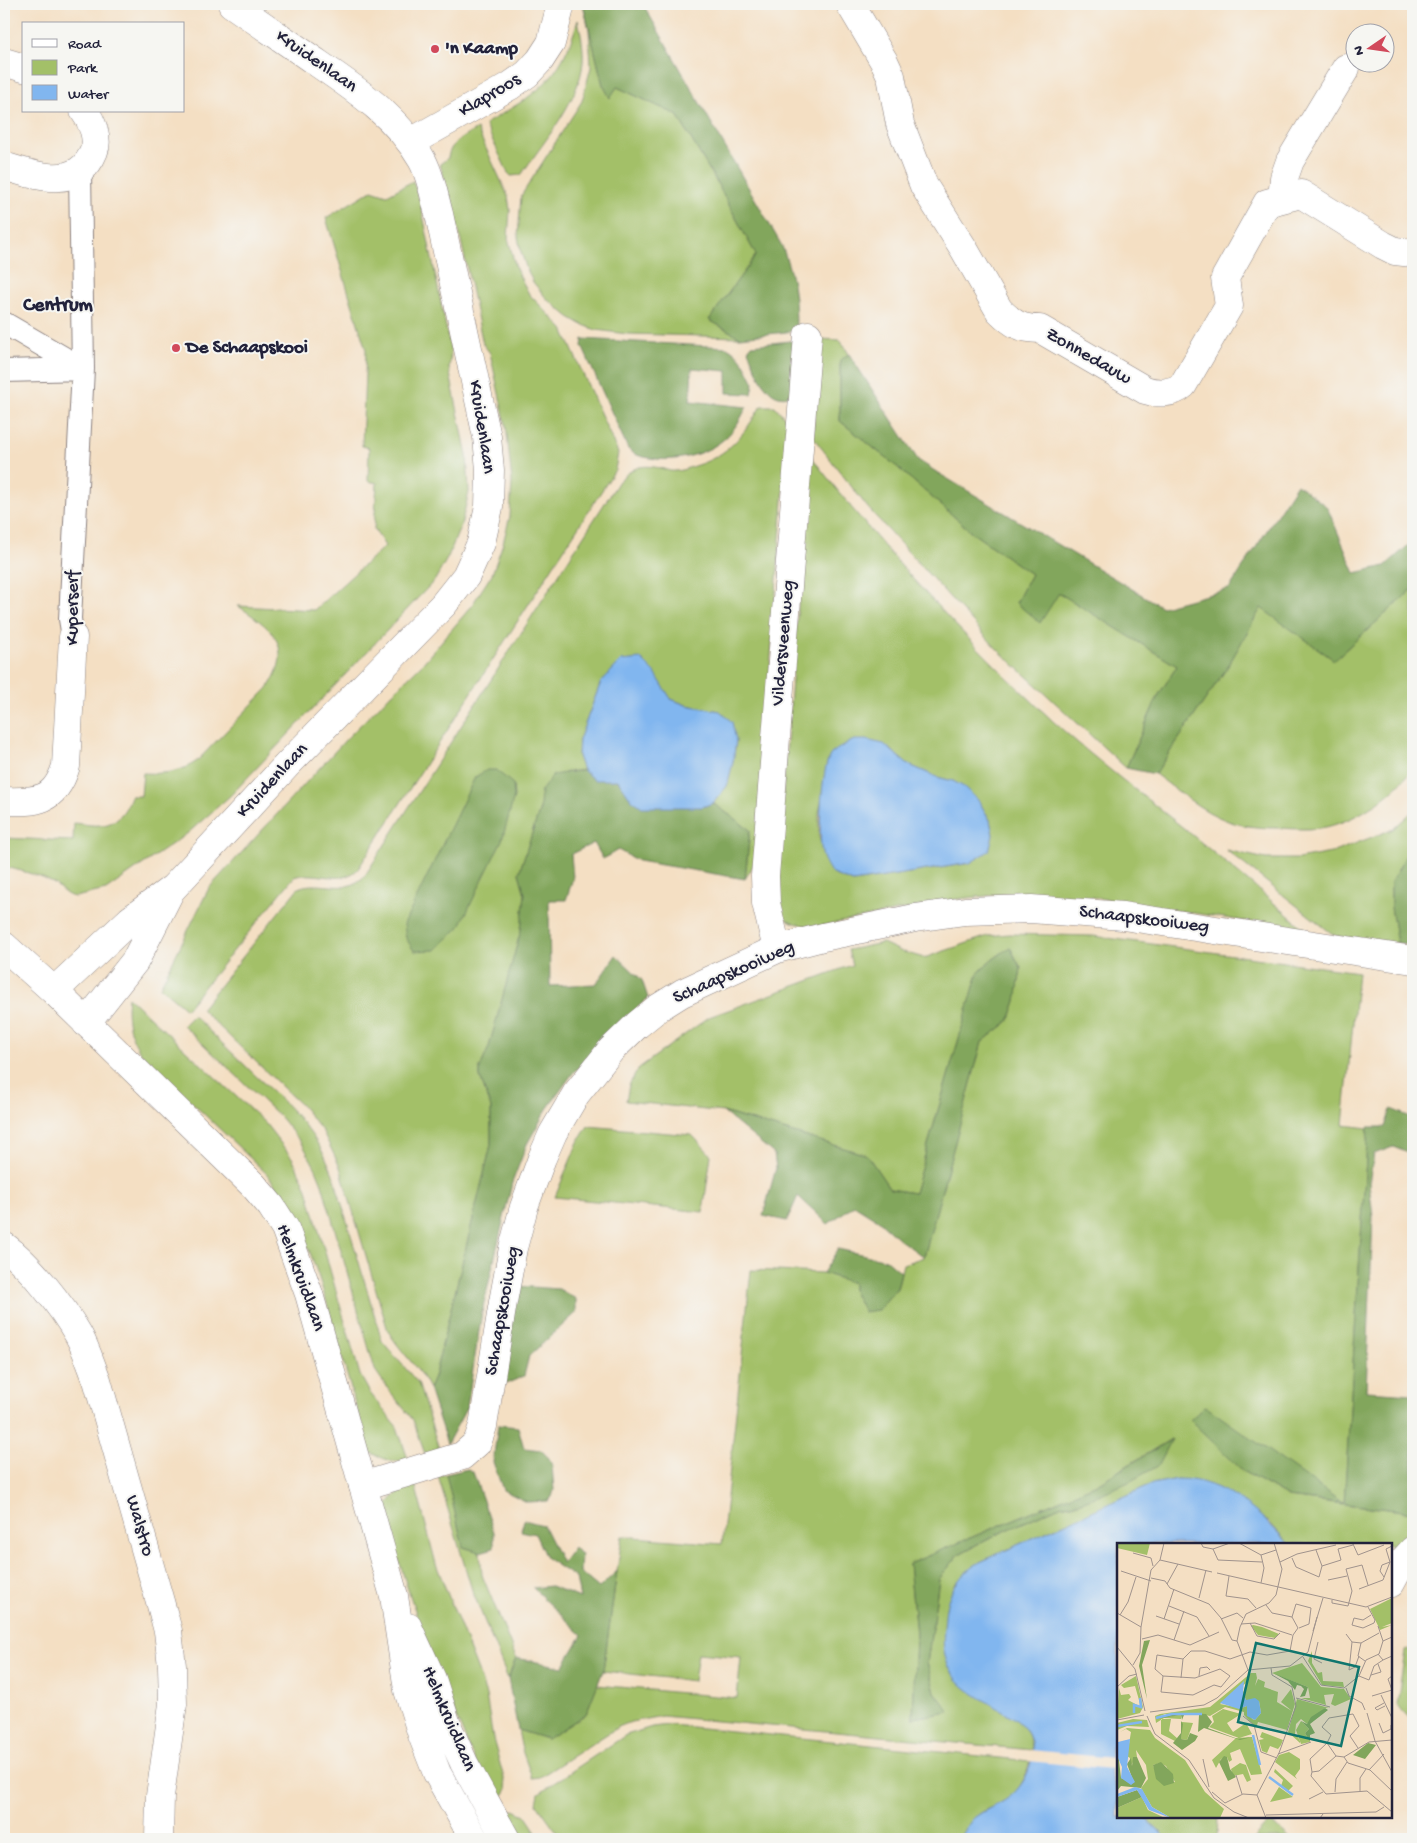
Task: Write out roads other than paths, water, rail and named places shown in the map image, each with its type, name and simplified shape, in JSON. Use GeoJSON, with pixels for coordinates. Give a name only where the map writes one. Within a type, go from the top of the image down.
{"type":"FeatureCollection","features":[{"type":"Feature","properties":{"kind":"street","name":"Kruidenlaan"},"geometry":{"type":"LineString","coordinates":[[54,991],[130,920],[173,888],[288,764],[443,605],[466,576],[480,543],[489,507],[490,470],[487,436],[431,185],[423,162],[410,142],[387,116],[359,92],[232,4]]}},
{"type":"Feature","properties":{"kind":"street","name":"Klaproos"},"geometry":{"type":"LineString","coordinates":[[410,142],[510,86],[527,74],[540,60],[551,43],[561,4]]}},
{"type":"Feature","properties":{"kind":"street","name":"Zonnedauw"},"geometry":{"type":"LineString","coordinates":[[850,4],[891,76],[900,124],[924,186],[964,249],[999,310],[1007,319],[1024,328],[1040,328],[1145,390],[1151,392],[1172,392],[1178,390],[1183,385],[1229,306],[1225,278],[1268,202],[1282,198]]}},
{"type":"Feature","properties":{"kind":"street"},"geometry":{"type":"LineString","coordinates":[[4,62],[22,67]]}},
{"type":"Feature","properties":{"kind":"street"},"geometry":{"type":"LineString","coordinates":[[1344,71],[1290,161],[1284,178],[1282,198],[1301,194],[1383,245],[1395,251],[1413,253]]}},
{"type":"Feature","properties":{"kind":"street"},"geometry":{"type":"LineString","coordinates":[[4,166],[39,176],[50,177],[72,175],[80,171],[86,166],[96,148],[92,124],[85,112]]}},
{"type":"Feature","properties":{"kind":"street","name":"Kuperserf"},"geometry":{"type":"LineString","coordinates":[[4,801],[29,802],[41,800],[58,786],[63,778],[66,766],[73,638],[70,619],[82,369],[80,171]]}},
{"type":"Feature","properties":{"kind":"street"},"geometry":{"type":"LineString","coordinates":[[4,323],[82,369]]}},
{"type":"Feature","properties":{"kind":"street","name":"Vildersveenweg"},"geometry":{"type":"LineString","coordinates":[[777,949],[766,903],[765,876],[808,334]]}},
{"type":"Feature","properties":{"kind":"street"},"geometry":{"type":"LineString","coordinates":[[4,371],[82,369]]}},
{"type":"Feature","properties":{"kind":"street","name":"Kruidenlaan"},"geometry":{"type":"LineString","coordinates":[[86,1023],[135,961],[173,888]]}},
{"type":"Feature","properties":{"kind":"street","name":"Schaapskooiweg"},"geometry":{"type":"LineString","coordinates":[[364,1486],[456,1459],[477,1443],[483,1426],[508,1274],[524,1207],[553,1133],[576,1094],[611,1050],[658,1008],[682,993],[777,949],[832,935],[938,914],[964,911],[1031,909],[1099,913],[1151,919],[1413,960]]}},
{"type":"Feature","properties":{"kind":"street","name":"Helmkruidlaan"},"geometry":{"type":"LineString","coordinates":[[4,946],[54,991],[254,1186],[271,1206],[285,1228],[309,1294],[394,1596],[408,1690],[422,1735],[437,1773],[474,1839]]}},
{"type":"Feature","properties":{"kind":"street","name":"Walstro"},"geometry":{"type":"LineString","coordinates":[[4,1246],[36,1277],[63,1311],[78,1334],[98,1380],[168,1631],[172,1666],[173,1704],[160,1796],[159,1839]]}},
{"type":"Feature","properties":{"kind":"street"},"geometry":{"type":"LineString","coordinates":[[1392,1581],[1403,1561],[1413,1550]]}},
{"type":"Feature","properties":{"kind":"street","name":"Helmkruidlaan"},"geometry":{"type":"LineString","coordinates":[[394,1596],[432,1679],[447,1725],[464,1763],[506,1839]]}},
{"type":"Feature","properties":{"kind":"water"},"geometry":{"type":"Polygon","coordinates":[[[641,659],[655,673],[671,699],[686,705],[720,711],[732,722],[736,740],[733,762],[727,786],[713,803],[702,807],[642,807],[631,799],[618,780],[594,780],[583,770],[578,756],[579,740],[601,682],[621,661],[641,659]]]}},
{"type":"Feature","properties":{"kind":"water"},"geometry":{"type":"Polygon","coordinates":[[[854,740],[866,740],[884,744],[907,764],[964,787],[978,800],[990,820],[993,835],[989,851],[970,863],[853,882],[832,874],[823,858],[821,845],[820,818],[825,772],[831,754],[854,740]]]}},
{"type":"Feature","properties":{"kind":"water"},"geometry":{"type":"Polygon","coordinates":[[[1178,1479],[1210,1485],[1225,1491],[1253,1510],[1288,1543],[1117,1543],[1117,1740],[1111,1747],[1110,1772],[1117,1791],[1117,1818],[1145,1818],[1167,1839],[960,1839],[968,1824],[975,1817],[1008,1798],[1020,1786],[1028,1772],[1032,1749],[1028,1734],[1019,1723],[1007,1713],[963,1686],[952,1673],[945,1656],[944,1647],[946,1608],[951,1592],[960,1578],[980,1562],[1152,1484],[1178,1479]]]}},
{"type":"Feature","properties":{"kind":"place","name":"'n Kaamp"},"geometry":{"type":"Point","coordinates":[435,49]}},
{"type":"Feature","properties":{"kind":"place","name":"De Schaapskooi"},"geometry":{"type":"Point","coordinates":[176,348]}},
{"type":"Feature","properties":{"kind":"district","name":"Centrum"},"geometry":{"type":"Point","coordinates":[58,306]}}]}
